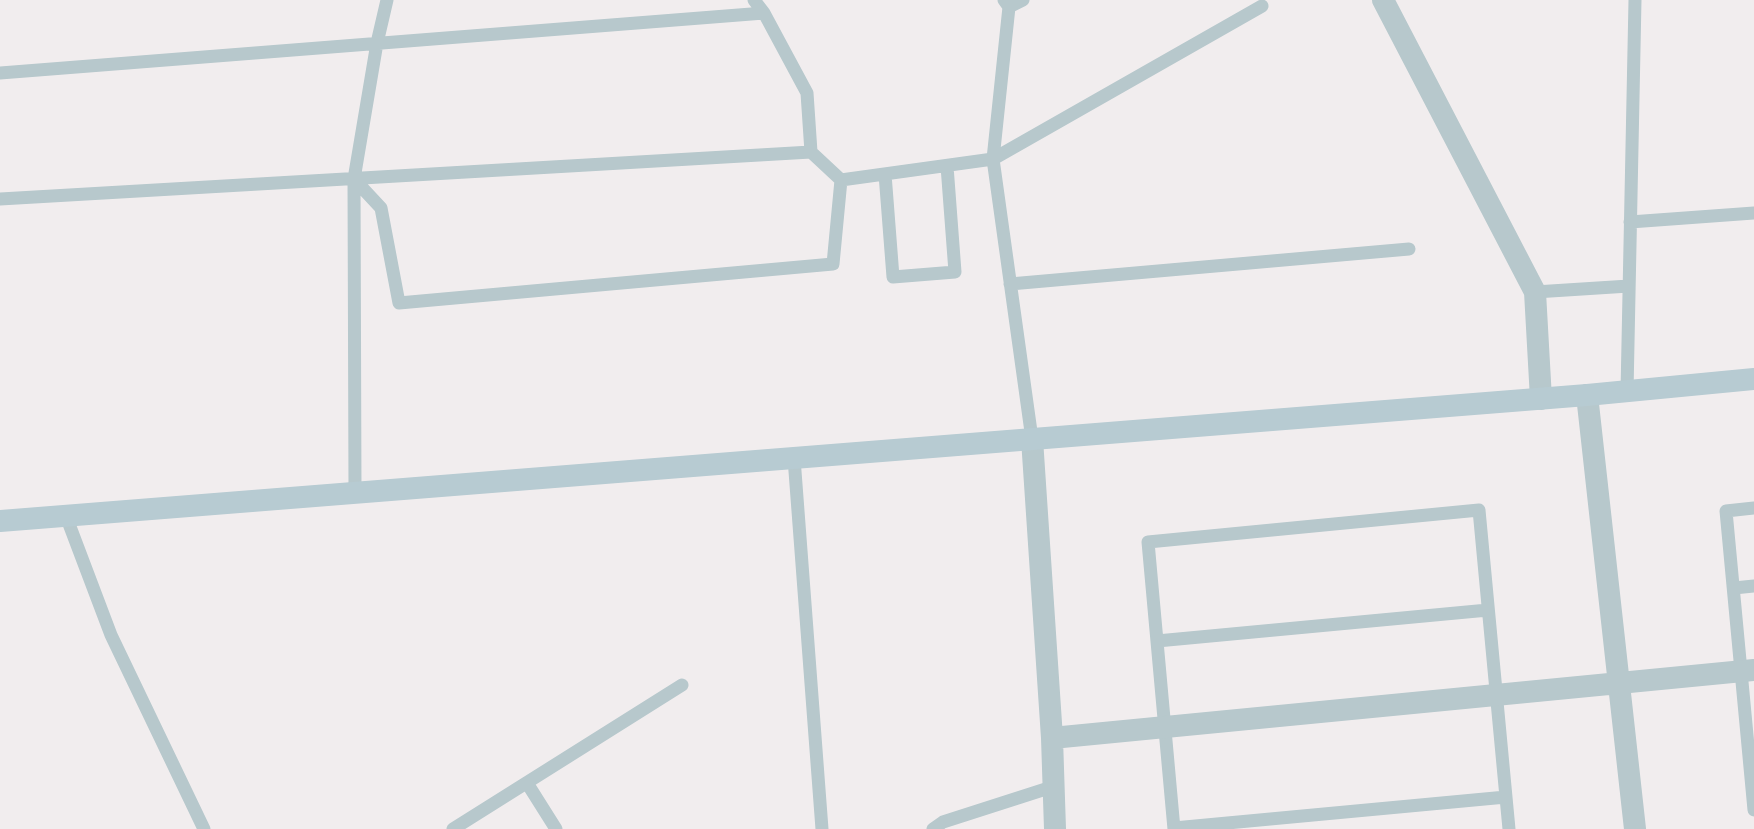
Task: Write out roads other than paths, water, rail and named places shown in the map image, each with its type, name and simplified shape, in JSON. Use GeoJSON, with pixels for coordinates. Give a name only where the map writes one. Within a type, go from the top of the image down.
{"type":"FeatureCollection","features":[{"type":"Feature","properties":{"kind":"main road"},"geometry":{"type":"LineString","coordinates":[[0,521],[1541,399],[1754,379]]}},
{"type":"Feature","properties":{"kind":"street"},"geometry":{"type":"LineString","coordinates":[[1383,0],[1535,292],[1541,399]]}},
{"type":"Feature","properties":{"kind":"street"},"geometry":{"type":"LineString","coordinates":[[1587,395],[1635,829]]}},
{"type":"Feature","properties":{"kind":"street"},"geometry":{"type":"LineString","coordinates":[[1032,439],[1052,738],[1052,787],[1055,829]]}},
{"type":"Feature","properties":{"kind":"street"},"geometry":{"type":"LineString","coordinates":[[1052,738],[1748,671]]}},
{"type":"Feature","properties":{"kind":"lane"},"geometry":{"type":"LineString","coordinates":[[355,492],[354,178],[377,43],[387,0]]}},
{"type":"Feature","properties":{"kind":"lane"},"geometry":{"type":"LineString","coordinates":[[754,0],[764,13],[807,93],[811,152],[841,180]]}},
{"type":"Feature","properties":{"kind":"lane"},"geometry":{"type":"LineString","coordinates":[[1023,0],[1006,4],[993,159],[1032,439]]}},
{"type":"Feature","properties":{"kind":"lane"},"geometry":{"type":"LineString","coordinates":[[1627,392],[1635,0]]}},
{"type":"Feature","properties":{"kind":"lane"},"geometry":{"type":"LineString","coordinates":[[841,180],[993,159],[1262,6]]}},
{"type":"Feature","properties":{"kind":"lane"},"geometry":{"type":"LineString","coordinates":[[0,73],[764,13]]}},
{"type":"Feature","properties":{"kind":"lane"},"geometry":{"type":"LineString","coordinates":[[0,199],[811,152]]}},
{"type":"Feature","properties":{"kind":"lane"},"geometry":{"type":"LineString","coordinates":[[885,174],[893,277],[955,272],[947,166]]}},
{"type":"Feature","properties":{"kind":"lane"},"geometry":{"type":"LineString","coordinates":[[354,178],[381,208],[399,303],[833,264],[841,180]]}},
{"type":"Feature","properties":{"kind":"lane"},"geometry":{"type":"LineString","coordinates":[[1630,222],[1754,214]]}},
{"type":"Feature","properties":{"kind":"lane"},"geometry":{"type":"LineString","coordinates":[[1010,284],[1409,249]]}},
{"type":"Feature","properties":{"kind":"lane"},"geometry":{"type":"LineString","coordinates":[[1535,292],[1629,286]]}},
{"type":"Feature","properties":{"kind":"lane"},"geometry":{"type":"LineString","coordinates":[[794,458],[822,829]]}},
{"type":"Feature","properties":{"kind":"lane"},"geometry":{"type":"LineString","coordinates":[[1754,508],[1726,511],[1734,588],[1748,671],[1754,810]]}},
{"type":"Feature","properties":{"kind":"lane"},"geometry":{"type":"LineString","coordinates":[[1506,796],[1174,829],[1148,542],[1480,510],[1488,610],[1506,796],[1509,829]]}},
{"type":"Feature","properties":{"kind":"lane"},"geometry":{"type":"LineString","coordinates":[[66,516],[111,635],[204,829]]}},
{"type":"Feature","properties":{"kind":"lane"},"geometry":{"type":"LineString","coordinates":[[1734,588],[1754,586]]}},
{"type":"Feature","properties":{"kind":"lane"},"geometry":{"type":"LineString","coordinates":[[1157,641],[1488,610]]}},
{"type":"Feature","properties":{"kind":"lane"},"geometry":{"type":"LineString","coordinates":[[453,829],[682,685]]}},
{"type":"Feature","properties":{"kind":"lane"},"geometry":{"type":"LineString","coordinates":[[527,783],[556,829]]}},
{"type":"Feature","properties":{"kind":"lane"},"geometry":{"type":"LineString","coordinates":[[940,827],[1052,787]]}}]}
